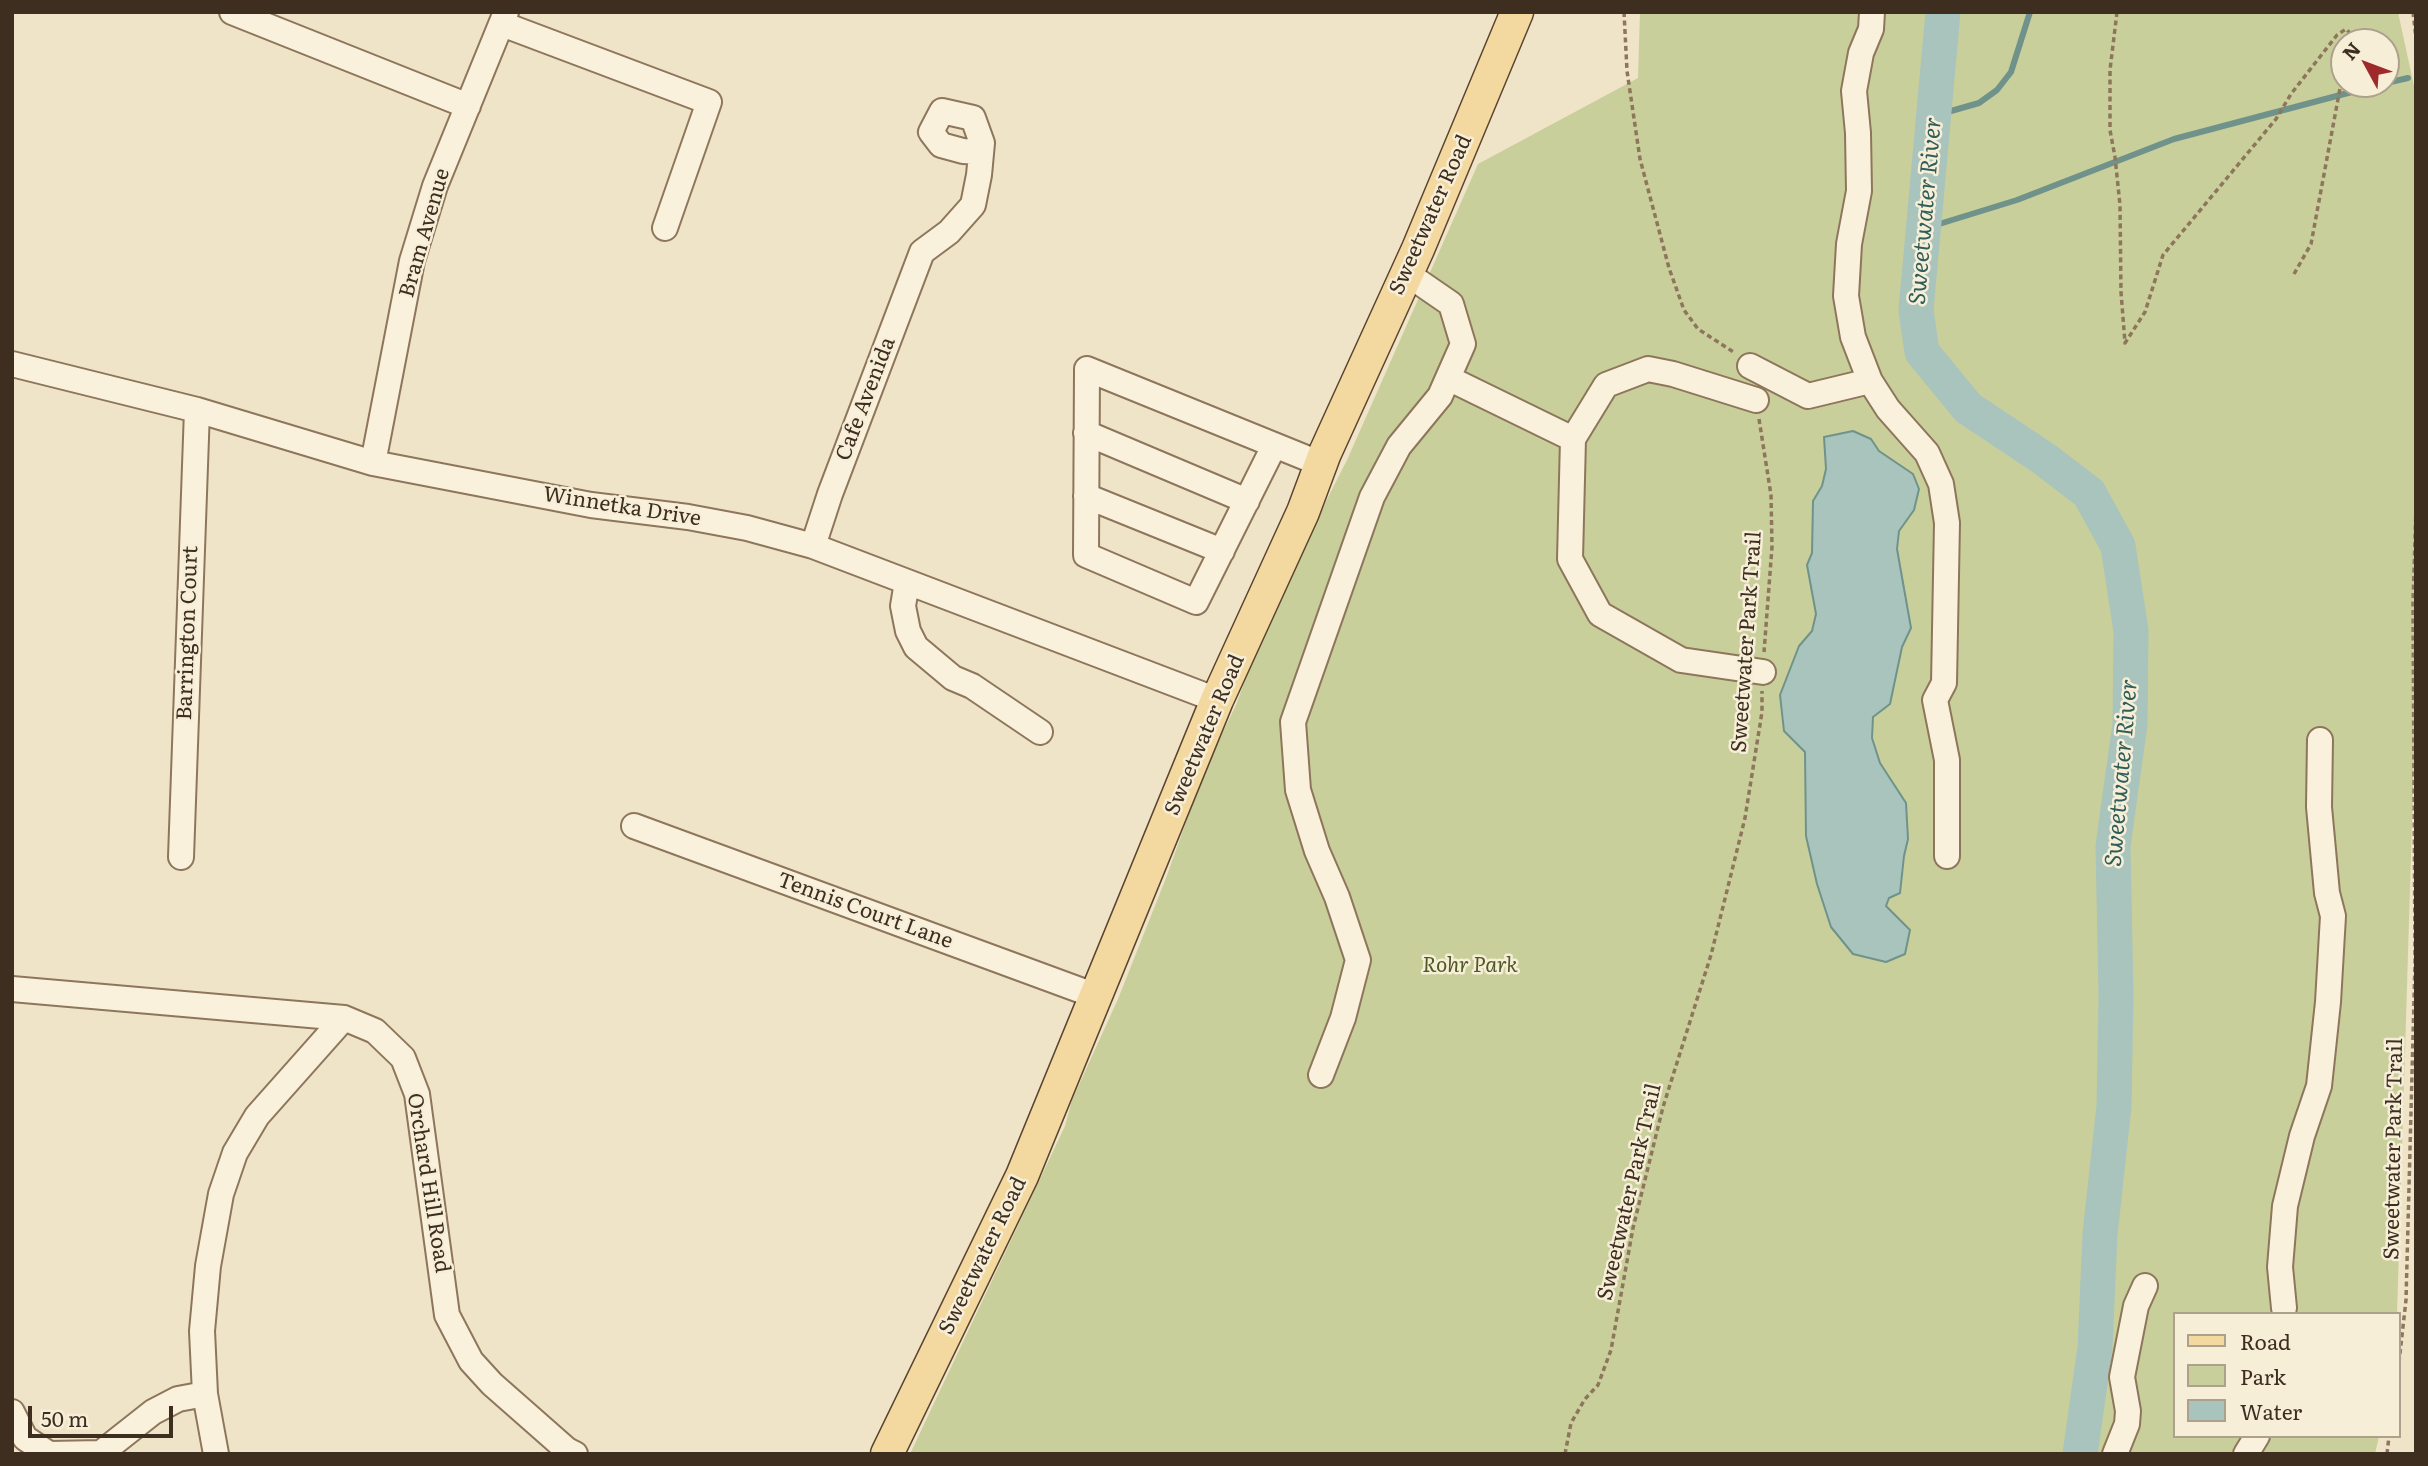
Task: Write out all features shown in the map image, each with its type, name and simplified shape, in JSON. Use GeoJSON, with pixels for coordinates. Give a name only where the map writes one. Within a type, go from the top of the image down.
{"type":"FeatureCollection","features":[{"type":"Feature","properties":{"kind":"main road","name":"Sweetwater Road"},"geometry":{"type":"LineString","coordinates":[[887,1454],[1022,1176],[1217,700],[1303,512],[1321,464],[1406,274],[1517,12]]}},
{"type":"Feature","properties":{"kind":"street"},"geometry":{"type":"LineString","coordinates":[[232,12],[468,106]]}},
{"type":"Feature","properties":{"kind":"street"},"geometry":{"type":"LineString","coordinates":[[1872,12],[1871,29],[1861,53],[1854,92],[1859,191],[1849,244],[1846,296],[1853,337],[1870,381],[1888,409],[1927,453],[1941,484],[1947,523],[1944,683],[1935,699],[1947,760],[1947,856]]}},
{"type":"Feature","properties":{"kind":"street"},"geometry":{"type":"LineString","coordinates":[[504,18],[709,102],[666,228]]}},
{"type":"Feature","properties":{"kind":"street","name":"Bram Avenue"},"geometry":{"type":"LineString","coordinates":[[373,463],[412,261],[435,186],[504,18]]}},
{"type":"Feature","properties":{"kind":"street","name":"Cafe Avenida"},"geometry":{"type":"LineString","coordinates":[[813,546],[830,494],[922,252],[949,232],[972,205],[981,152]]}},
{"type":"Feature","properties":{"kind":"street"},"geometry":{"type":"LineString","coordinates":[[1321,1074],[1343,1018],[1358,960],[1337,897],[1317,851],[1298,790],[1293,722],[1372,497],[1399,446],[1440,396],[1462,344],[1451,304],[1406,274]]}},
{"type":"Feature","properties":{"kind":"street","name":"Winnetka Drive"},"geometry":{"type":"LineString","coordinates":[[12,364],[197,410],[373,463],[591,505],[734,525],[813,546],[1217,700]]}},
{"type":"Feature","properties":{"kind":"street"},"geometry":{"type":"LineString","coordinates":[[1750,366],[1808,396],[1870,381]]}},
{"type":"Feature","properties":{"kind":"street"},"geometry":{"type":"LineString","coordinates":[[1274,446],[1196,603],[1086,555],[1087,369],[1321,464]]}},
{"type":"Feature","properties":{"kind":"street"},"geometry":{"type":"LineString","coordinates":[[1756,400],[1648,369],[1606,385],[1573,439],[1570,559],[1600,614],[1681,660],[1763,672]]}},
{"type":"Feature","properties":{"kind":"street"},"geometry":{"type":"LineString","coordinates":[[1448,378],[1573,439]]}},
{"type":"Feature","properties":{"kind":"street","name":"Barrington Court"},"geometry":{"type":"LineString","coordinates":[[181,857],[197,410]]}},
{"type":"Feature","properties":{"kind":"street"},"geometry":{"type":"LineString","coordinates":[[1086,433],[1247,500]]}},
{"type":"Feature","properties":{"kind":"street"},"geometry":{"type":"LineString","coordinates":[[1086,496],[1222,551]]}},
{"type":"Feature","properties":{"kind":"street"},"geometry":{"type":"LineString","coordinates":[[907,582],[903,606],[908,631],[916,647],[953,678],[972,686],[1040,732]]}},
{"type":"Feature","properties":{"kind":"street"},"geometry":{"type":"LineString","coordinates":[[2284,1308],[2280,1267],[2285,1206],[2302,1136],[2319,1086],[2329,1002],[2333,916],[2327,893],[2319,807],[2320,740]]}},
{"type":"Feature","properties":{"kind":"street","name":"Tennis Court Lane"},"geometry":{"type":"LineString","coordinates":[[634,826],[1096,996]]}},
{"type":"Feature","properties":{"kind":"street","name":"Orchard Hill Road"},"geometry":{"type":"LineString","coordinates":[[12,989],[344,1018],[375,1031],[403,1058],[417,1094],[447,1315],[467,1353],[492,1384],[575,1454]]}},
{"type":"Feature","properties":{"kind":"street"},"geometry":{"type":"LineString","coordinates":[[216,1454],[205,1394],[202,1331],[204,1296],[216,1215],[227,1173],[235,1153],[257,1116],[344,1018]]}},
{"type":"Feature","properties":{"kind":"street"},"geometry":{"type":"LineString","coordinates":[[2115,1454],[2127,1424],[2128,1411],[2122,1377],[2136,1306],[2145,1286]]}},
{"type":"Feature","properties":{"kind":"street"},"geometry":{"type":"LineString","coordinates":[[12,1412],[25,1438],[49,1454],[102,1453],[153,1412],[178,1399],[205,1394]]}},
{"type":"Feature","properties":{"kind":"street"},"geometry":{"type":"LineString","coordinates":[[2246,1454],[2256,1438]]}},
{"type":"Feature","properties":{"kind":"path"},"geometry":{"type":"LineString","coordinates":[[1624,12],[1627,71],[1640,159],[1669,268],[1684,310],[1698,329],[1750,366]]}},
{"type":"Feature","properties":{"kind":"path"},"geometry":{"type":"LineString","coordinates":[[2117,12],[2110,70],[2110,130],[2117,175],[2125,344],[2145,312],[2163,255],[2276,119],[2330,44]]}},
{"type":"Feature","properties":{"kind":"path"},"geometry":{"type":"LineString","coordinates":[[2413,12],[2416,38]]}},
{"type":"Feature","properties":{"kind":"path"},"geometry":{"type":"LineString","coordinates":[[2294,274],[2311,244],[2339,98]]}},
{"type":"Feature","properties":{"kind":"path","name":"Sweetwater Park Trail"},"geometry":{"type":"LineString","coordinates":[[1565,1454],[1571,1423],[1585,1399],[1598,1385],[1611,1350],[1633,1228],[1663,1107],[1711,955],[1745,818],[1762,712],[1772,547],[1772,495],[1756,400]]}},
{"type":"Feature","properties":{"kind":"path","name":"Sweetwater Park Trail"},"geometry":{"type":"LineString","coordinates":[[2400,1353],[2406,1300],[2414,962],[2413,603],[2416,507]]}},
{"type":"Feature","properties":{"kind":"green space","name":"Rohr Park"},"geometry":{"type":"Polygon","coordinates":[[[1640,12],[2398,12],[2416,95],[2416,692],[2397,1312],[2172,1312],[2172,1438],[2379,1438],[2375,1454],[910,1454],[1065,1126],[1072,1100],[1118,999],[1166,878],[1205,769],[1236,705],[1256,650],[1294,564],[1347,460],[1478,164],[1638,78],[1640,12]]]}},
{"type":"Feature","properties":{"kind":"water"},"geometry":{"type":"Polygon","coordinates":[[[1853,431],[1871,439],[1879,451],[1913,474],[1919,489],[1914,510],[1899,531],[1897,549],[1911,628],[1902,647],[1890,704],[1873,717],[1872,738],[1880,763],[1906,803],[1908,839],[1900,893],[1889,898],[1886,906],[1910,930],[1905,954],[1886,962],[1853,954],[1831,927],[1817,884],[1806,836],[1805,752],[1784,731],[1780,695],[1799,646],[1812,631],[1816,614],[1807,565],[1812,553],[1813,501],[1822,486],[1826,469],[1824,437],[1853,431]]]}},
{"type":"Feature","properties":{"kind":"waterway","name":"Sweetwater River"},"geometry":{"type":"LineString","coordinates":[[1943,12],[1916,310],[1922,352],[1968,408],[2043,458],[2089,493],[2118,546],[2131,631],[2130,724],[2113,846],[2116,995],[2114,1106],[2100,1234],[2095,1348],[2080,1454]]}},
{"type":"Feature","properties":{"kind":"waterway"},"geometry":{"type":"LineString","coordinates":[[1935,109],[1951,111],[1979,103],[1997,90],[2011,72],[2030,12]]}},
{"type":"Feature","properties":{"kind":"waterway"},"geometry":{"type":"LineString","coordinates":[[2400,80],[2408,78]]}},
{"type":"Feature","properties":{"kind":"waterway"},"geometry":{"type":"LineString","coordinates":[[1923,229],[2017,200],[2174,139],[2330,98]]}}]}
